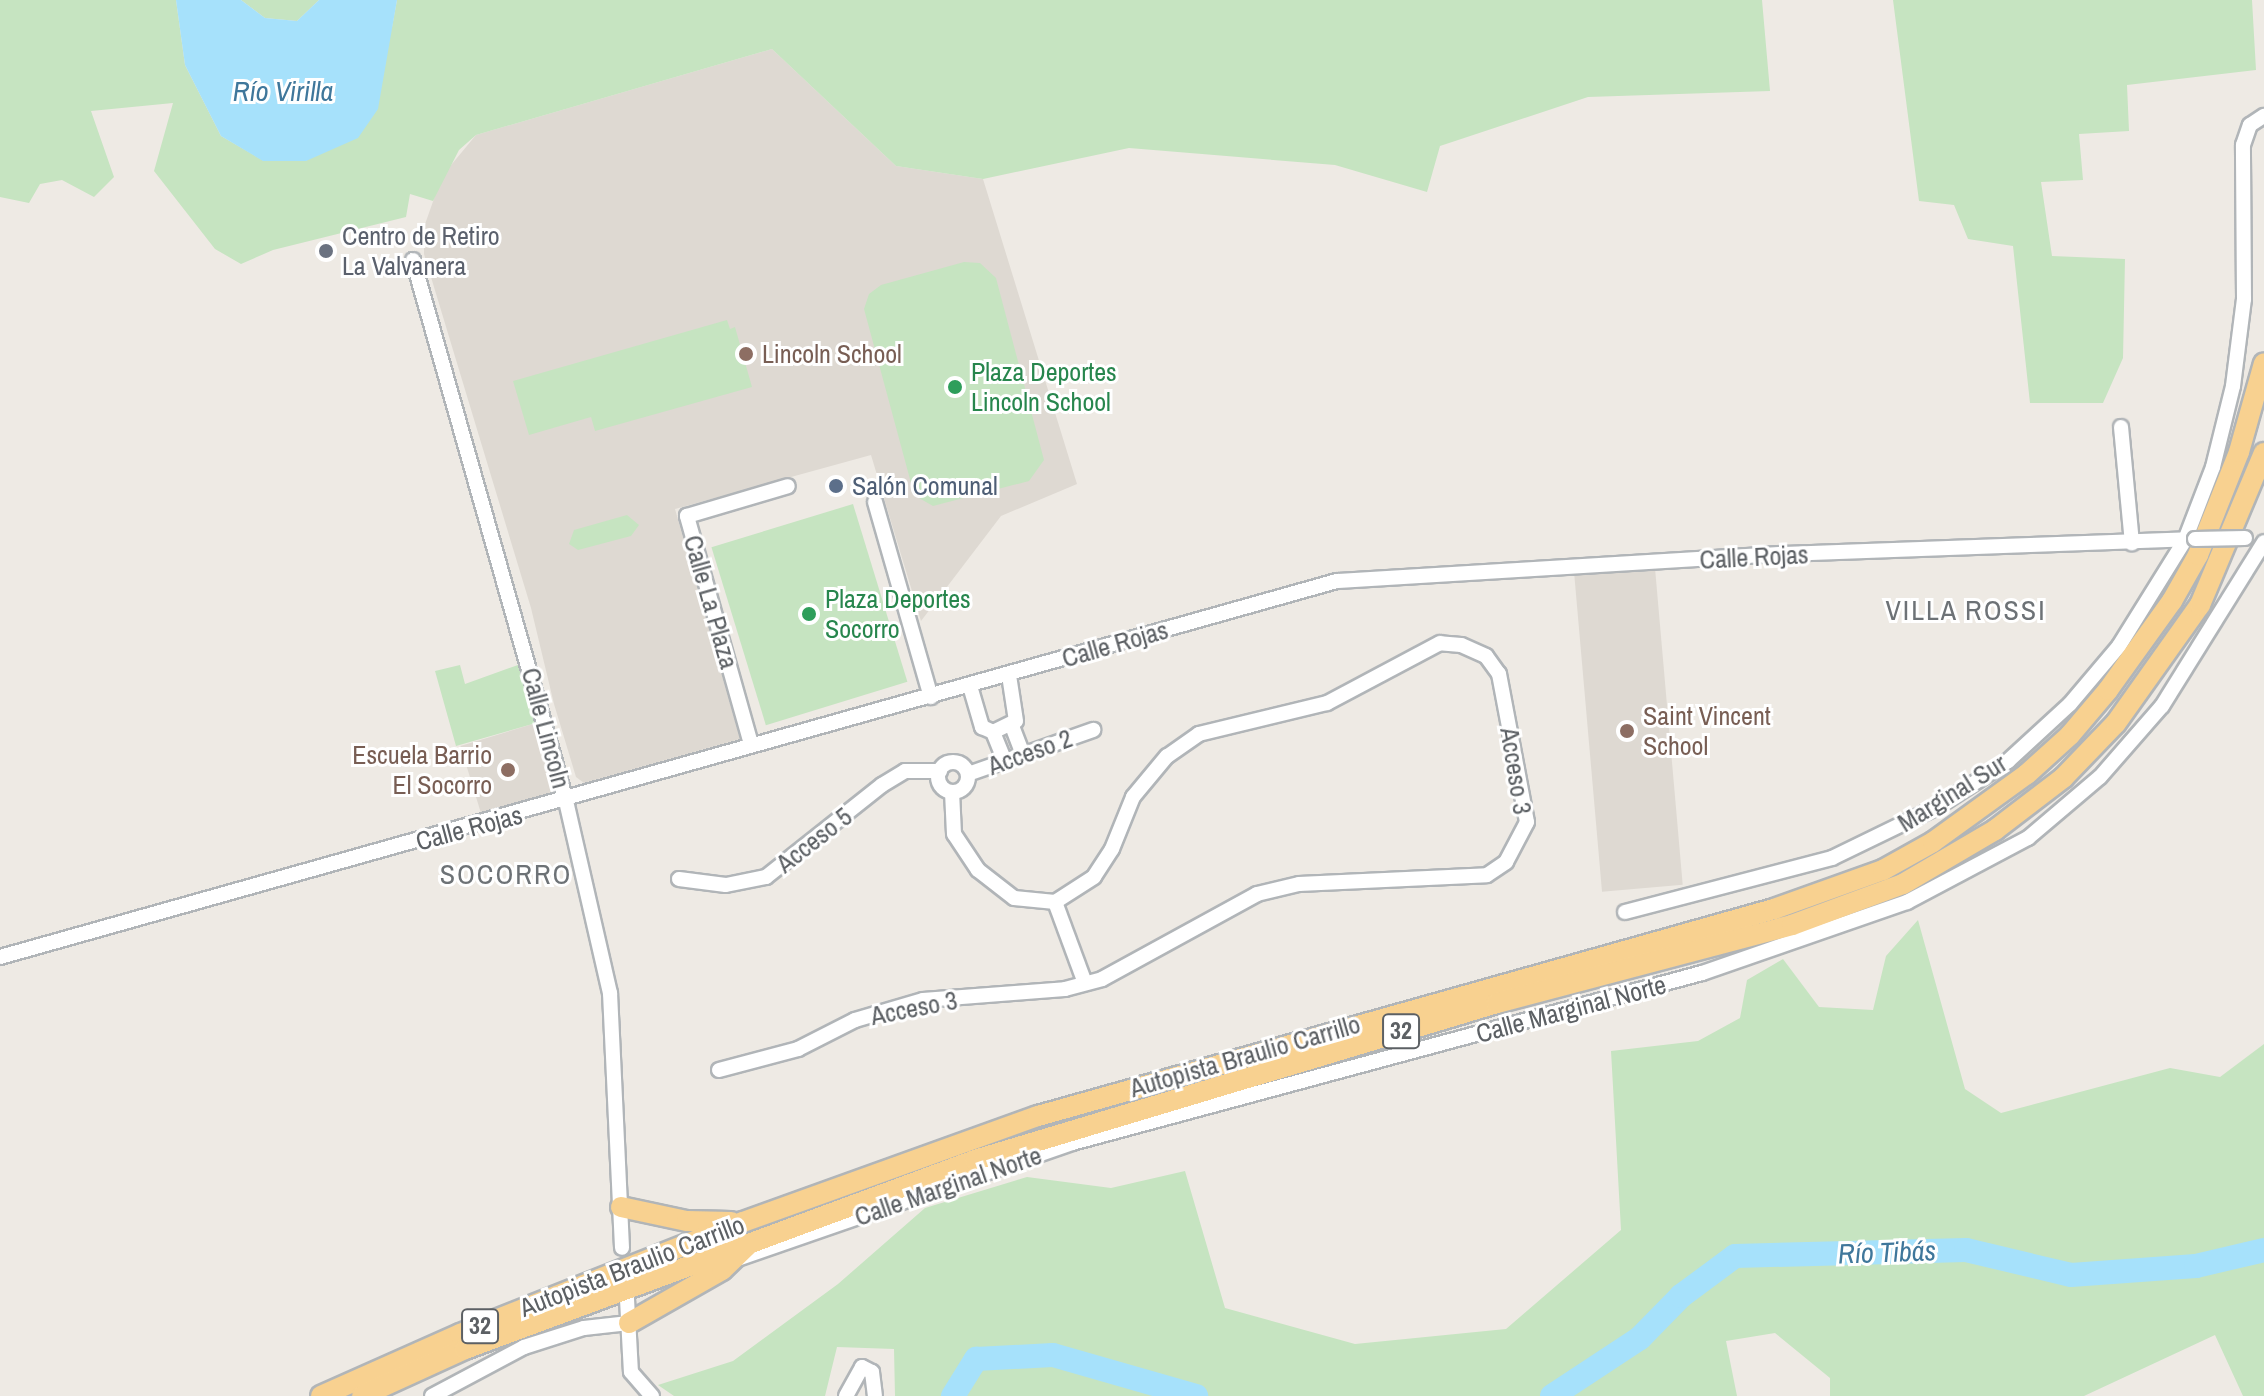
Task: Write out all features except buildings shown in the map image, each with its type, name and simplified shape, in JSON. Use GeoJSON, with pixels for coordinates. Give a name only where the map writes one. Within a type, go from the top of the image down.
{"type":"FeatureCollection","features":[{"type":"Feature","properties":{"kind":"highway","name":"Autopista Braulio Carrillo"},"geometry":{"type":"LineString","coordinates":[[362,1396],[465,1349],[747,1232],[1038,1116],[1774,909],[1883,870],[1933,842],[2070,735],[2148,636],[2198,555],[2221,501],[2264,363]]}},
{"type":"Feature","properties":{"kind":"highway","name":"Autopista Braulio Carrillo"},"geometry":{"type":"LineString","coordinates":[[321,1396],[460,1334],[747,1232],[1124,1113],[1497,1003],[1805,921],[1903,884],[1995,830],[2063,778],[2116,723],[2200,605],[2264,453]]}},
{"type":"Feature","properties":{"kind":"highway"},"geometry":{"type":"LineString","coordinates":[[621,1207],[747,1232],[736,1260],[629,1323]]}},
{"type":"Feature","properties":{"kind":"street","name":"Marginal Sur"},"geometry":{"type":"LineString","coordinates":[[1625,912],[1844,853],[1937,807],[2008,761],[2070,704],[2119,646],[2190,540],[2213,467],[2233,386],[2244,299],[2243,145],[2250,125],[2264,116]]}},
{"type":"Feature","properties":{"kind":"street","name":"Calle Lincoln"},"geometry":{"type":"LineString","coordinates":[[413,260],[566,801],[610,993],[622,1248]]}},
{"type":"Feature","properties":{"kind":"street"},"geometry":{"type":"LineString","coordinates":[[2121,427],[2132,543]]}},
{"type":"Feature","properties":{"kind":"street","name":"Calle La Plaza"},"geometry":{"type":"LineString","coordinates":[[751,744],[687,516],[788,486]]}},
{"type":"Feature","properties":{"kind":"street"},"geometry":{"type":"LineString","coordinates":[[875,502],[931,697]]}},
{"type":"Feature","properties":{"kind":"street","name":"Calle Rojas"},"geometry":{"type":"LineString","coordinates":[[0,957],[566,801],[751,744],[931,697],[1337,581],[1784,554],[2245,538],[2264,540]]}},
{"type":"Feature","properties":{"kind":"street","name":"Calle Marginal Norte"},"geometry":{"type":"LineString","coordinates":[[736,1260],[1072,1143],[1702,973],[1907,902],[2028,838],[2100,777],[2162,706],[2264,540]]}},
{"type":"Feature","properties":{"kind":"street","name":"Acceso 3"},"geometry":{"type":"LineString","coordinates":[[719,1070],[798,1049],[855,1020],[923,1000],[1065,989],[1102,979],[1257,894],[1299,884],[1487,875],[1506,862],[1527,822],[1499,674],[1486,656],[1461,645],[1440,643],[1327,703],[1199,734],[1148,776],[1094,877],[1055,902]]}},
{"type":"Feature","properties":{"kind":"street"},"geometry":{"type":"LineString","coordinates":[[1009,675],[1018,713],[1012,726],[1023,755]]}},
{"type":"Feature","properties":{"kind":"street"},"geometry":{"type":"LineString","coordinates":[[970,686],[982,727],[993,732],[1012,726]]}},
{"type":"Feature","properties":{"kind":"street","name":"Acceso 2"},"geometry":{"type":"LineString","coordinates":[[968,774],[1093,730]]}},
{"type":"Feature","properties":{"kind":"street"},"geometry":{"type":"LineString","coordinates":[[993,732],[1005,761]]}},
{"type":"Feature","properties":{"kind":"street"},"geometry":{"type":"LineString","coordinates":[[955,763],[968,774],[965,787],[952,792],[940,785],[940,771],[955,763]]}},
{"type":"Feature","properties":{"kind":"street","name":"Acceso 5"},"geometry":{"type":"LineString","coordinates":[[679,879],[726,885],[766,877],[882,785],[905,771],[940,771]]}},
{"type":"Feature","properties":{"kind":"street"},"geometry":{"type":"LineString","coordinates":[[952,792],[954,834],[978,870],[1014,898],[1055,902],[1085,983]]}},
{"type":"Feature","properties":{"kind":"street"},"geometry":{"type":"LineString","coordinates":[[627,1299],[631,1372],[652,1396]]}},
{"type":"Feature","properties":{"kind":"street"},"geometry":{"type":"LineString","coordinates":[[432,1396],[524,1347],[584,1328],[629,1323]]}},
{"type":"Feature","properties":{"kind":"street"},"geometry":{"type":"LineString","coordinates":[[846,1396],[856,1371],[866,1367],[875,1396]]}},
{"type":"Feature","properties":{"kind":"shaded area","name":"Lincoln School"},"geometry":{"type":"Polygon","coordinates":[[[772,49],[896,166],[983,179],[1077,484],[1001,516],[921,621],[871,455],[675,509],[740,739],[584,783],[576,777],[554,704],[531,608],[424,254],[424,227],[442,176],[476,135],[772,49]]]}},
{"type":"Feature","properties":{"kind":"shaded area","name":"Saint Vincent School"},"geometry":{"type":"Polygon","coordinates":[[[1655,568],[1683,885],[1602,892],[1574,575],[1655,568]]]}},
{"type":"Feature","properties":{"kind":"shaded area","name":"Escuela Barrio El Socorro"},"geometry":{"type":"Polygon","coordinates":[[[536,723],[558,795],[482,818],[460,746],[536,723]]]}},
{"type":"Feature","properties":{"kind":"green space"},"geometry":{"type":"Polygon","coordinates":[[[0,0],[176,0],[185,65],[221,136],[264,161],[306,161],[392,27],[397,0],[1762,0],[1770,91],[1588,97],[1440,146],[1427,192],[1335,165],[1129,148],[983,179],[896,166],[772,49],[476,135],[459,150],[433,201],[410,194],[406,217],[273,250],[241,264],[215,249],[154,171],[173,103],[91,111],[114,177],[94,197],[62,180],[40,184],[29,203],[0,197],[0,0]]]}},
{"type":"Feature","properties":{"kind":"green space"},"geometry":{"type":"Polygon","coordinates":[[[241,0],[319,0],[297,21],[265,18],[241,0]]]}},
{"type":"Feature","properties":{"kind":"green space"},"geometry":{"type":"Polygon","coordinates":[[[1893,0],[2252,0],[2256,70],[2127,85],[2129,131],[2079,134],[2083,180],[2041,182],[2052,256],[2125,259],[2123,358],[2103,403],[2030,403],[2013,246],[1968,239],[1954,205],[1919,201],[1893,0]]]}},
{"type":"Feature","properties":{"kind":"green space","name":"Plaza Deportes Lincoln School"},"geometry":{"type":"Polygon","coordinates":[[[964,262],[980,263],[996,278],[1044,460],[1029,481],[933,506],[919,498],[911,483],[864,309],[869,294],[881,285],[964,262]]]}},
{"type":"Feature","properties":{"kind":"green space"},"geometry":{"type":"Polygon","coordinates":[[[727,320],[730,329],[735,327],[752,387],[595,431],[591,417],[529,435],[513,381],[727,320]]]}},
{"type":"Feature","properties":{"kind":"green space","name":"Plaza Deportes Socorro"},"geometry":{"type":"Polygon","coordinates":[[[853,504],[907,682],[766,725],[711,547],[853,504]]]}},
{"type":"Feature","properties":{"kind":"green space"},"geometry":{"type":"Polygon","coordinates":[[[627,515],[639,525],[631,536],[578,550],[569,544],[574,530],[627,515]]]}},
{"type":"Feature","properties":{"kind":"green space"},"geometry":{"type":"Polygon","coordinates":[[[460,665],[465,684],[518,665],[536,723],[456,746],[435,671],[460,665]]]}},
{"type":"Feature","properties":{"kind":"green space"},"geometry":{"type":"Polygon","coordinates":[[[1918,920],[1965,1089],[2001,1113],[2170,1068],[2220,1077],[2264,1044],[2264,1396],[2243,1396],[2215,1335],[2084,1396],[1830,1396],[1830,1378],[1775,1333],[1726,1341],[1737,1396],[895,1396],[894,1349],[837,1347],[825,1396],[674,1396],[658,1385],[733,1361],[838,1284],[925,1208],[1027,1177],[1111,1188],[1185,1171],[1225,1308],[1355,1344],[1506,1329],[1621,1230],[1611,1051],[1698,1041],[1740,1018],[1747,980],[1783,959],[1819,1007],[1873,1010],[1886,956],[1918,920]]]}},
{"type":"Feature","properties":{"kind":"water","name":"Río Virilla"},"geometry":{"type":"Polygon","coordinates":[[[176,0],[241,0],[265,18],[297,21],[319,0],[397,0],[378,109],[358,138],[306,161],[263,161],[221,136],[185,65],[176,0]]]}},
{"type":"Feature","properties":{"kind":"waterway","name":"Río Tibás"},"geometry":{"type":"LineString","coordinates":[[1552,1396],[1640,1338],[1681,1296],[1735,1256],[1966,1250],[2071,1275],[2196,1266],[2264,1250]]}},
{"type":"Feature","properties":{"kind":"waterway","name":"Río Tibás"},"geometry":{"type":"LineString","coordinates":[[953,1396],[976,1359],[1053,1355],[1196,1396]]}},
{"type":"Feature","properties":{"kind":"place","name":"Centro de Retiro La Valvanera"},"geometry":{"type":"Point","coordinates":[326,251]}},
{"type":"Feature","properties":{"kind":"place","name":"Lincoln School"},"geometry":{"type":"Point","coordinates":[746,354]}},
{"type":"Feature","properties":{"kind":"place","name":"Plaza Deportes Lincoln School"},"geometry":{"type":"Point","coordinates":[955,387]}},
{"type":"Feature","properties":{"kind":"place","name":"Salón Comunal"},"geometry":{"type":"Point","coordinates":[836,486]}},
{"type":"Feature","properties":{"kind":"place","name":"Plaza Deportes Socorro"},"geometry":{"type":"Point","coordinates":[809,614]}},
{"type":"Feature","properties":{"kind":"place","name":"Saint Vincent School"},"geometry":{"type":"Point","coordinates":[1627,731]}},
{"type":"Feature","properties":{"kind":"place","name":"Escuela Barrio El Socorro"},"geometry":{"type":"Point","coordinates":[508,770]}},
{"type":"Feature","properties":{"kind":"district","name":"VILLA ROSSI"},"geometry":{"type":"Point","coordinates":[1966,610]}},
{"type":"Feature","properties":{"kind":"district","name":"SOCORRO"},"geometry":{"type":"Point","coordinates":[506,874]}}]}
